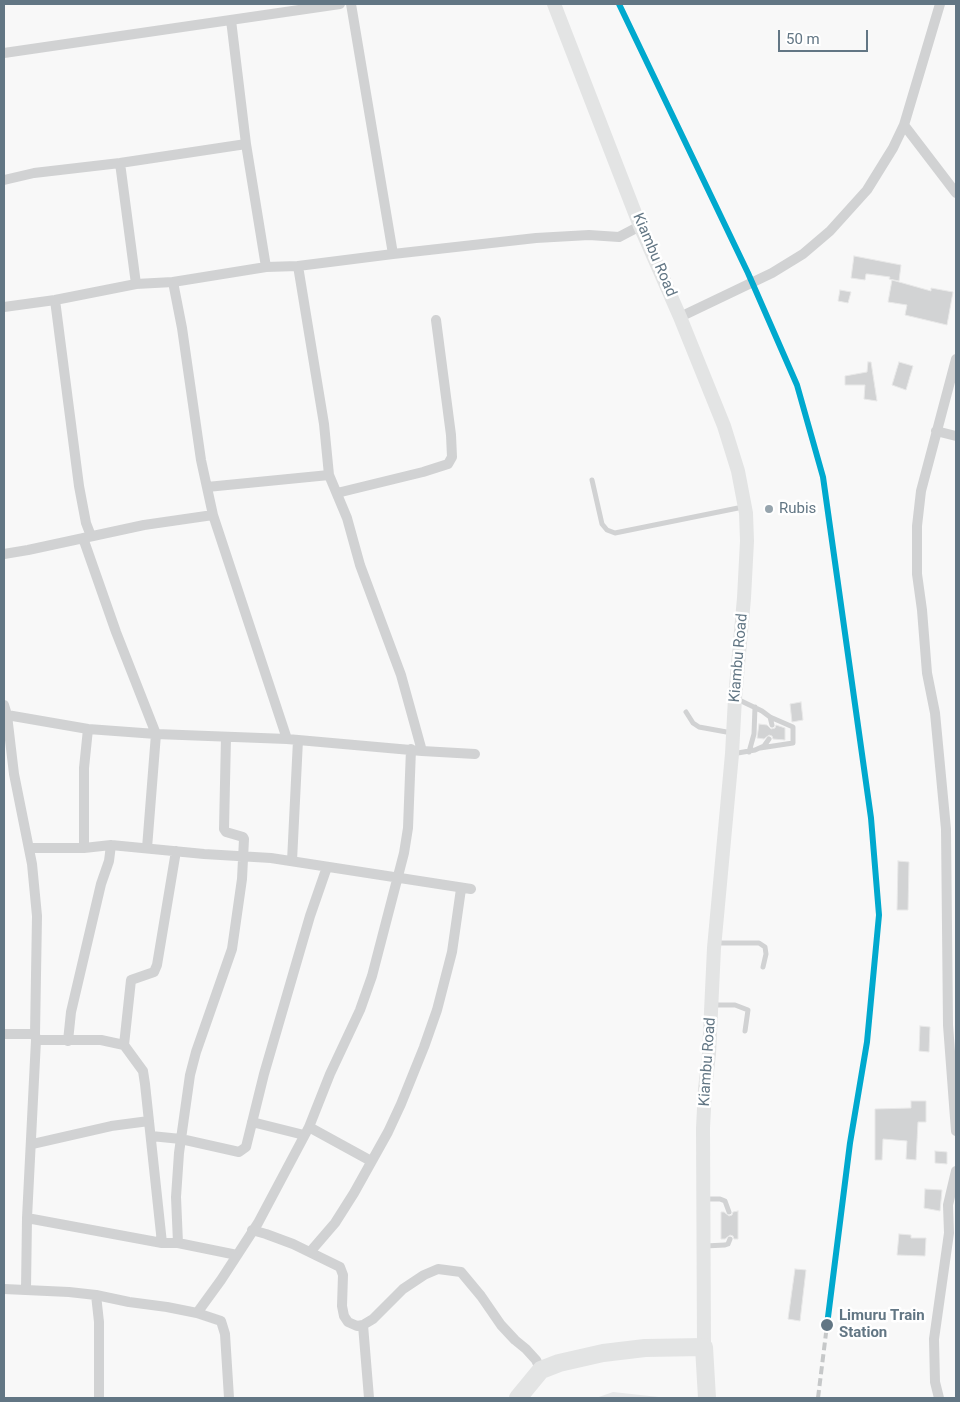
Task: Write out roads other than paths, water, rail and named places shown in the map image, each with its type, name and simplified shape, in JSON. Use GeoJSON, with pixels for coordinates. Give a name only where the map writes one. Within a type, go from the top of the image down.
{"type":"FeatureCollection","features":[{"type":"Feature","properties":{"kind":"highway"},"geometry":{"type":"LineString","coordinates":[[518,1398],[541,1370],[558,1363],[603,1353],[645,1348],[704,1347],[707,1398]]}},
{"type":"Feature","properties":{"kind":"main road","name":"Kiambu Road"},"geometry":{"type":"LineString","coordinates":[[554,4],[640,226],[724,426],[738,471],[746,507],[747,541],[744,598],[732,754],[714,943],[712,1005],[703,1128],[704,1347]]}},
{"type":"Feature","properties":{"kind":"street"},"geometry":{"type":"LineString","coordinates":[[4,53],[340,4]]}},
{"type":"Feature","properties":{"kind":"street"},"geometry":{"type":"LineString","coordinates":[[351,4],[393,254]]}},
{"type":"Feature","properties":{"kind":"street"},"geometry":{"type":"LineString","coordinates":[[680,318],[772,273],[803,254],[849,212],[867,190],[893,148],[904,125],[940,4]]}},
{"type":"Feature","properties":{"kind":"street"},"geometry":{"type":"LineString","coordinates":[[231,20],[246,144],[266,267]]}},
{"type":"Feature","properties":{"kind":"street"},"geometry":{"type":"LineString","coordinates":[[904,125],[956,193]]}},
{"type":"Feature","properties":{"kind":"street"},"geometry":{"type":"LineString","coordinates":[[4,180],[34,173],[120,163],[246,144]]}},
{"type":"Feature","properties":{"kind":"street"},"geometry":{"type":"LineString","coordinates":[[120,163],[136,284]]}},
{"type":"Feature","properties":{"kind":"street"},"geometry":{"type":"LineString","coordinates":[[4,307],[55,300],[136,284],[173,282],[266,267],[298,266],[536,238],[589,235],[619,237],[640,226]]}},
{"type":"Feature","properties":{"kind":"street"},"geometry":{"type":"LineString","coordinates":[[298,266],[324,424],[329,475],[347,518],[360,565],[401,675],[422,751]]}},
{"type":"Feature","properties":{"kind":"street"},"geometry":{"type":"LineString","coordinates":[[173,282],[182,328],[201,460],[207,487],[214,515],[287,739]]}},
{"type":"Feature","properties":{"kind":"street"},"geometry":{"type":"LineString","coordinates":[[55,300],[76,467],[87,537],[116,632],[156,734],[147,848]]}},
{"type":"Feature","properties":{"kind":"street"},"geometry":{"type":"LineString","coordinates":[[337,493],[448,464],[452,457],[451,435],[436,320]]}},
{"type":"Feature","properties":{"kind":"street"},"geometry":{"type":"LineString","coordinates":[[956,359],[921,491],[917,526],[917,574],[927,673],[935,712],[946,829],[948,1025],[956,1131]]}},
{"type":"Feature","properties":{"kind":"street"},"geometry":{"type":"LineString","coordinates":[[936,431],[956,436]]}},
{"type":"Feature","properties":{"kind":"street"},"geometry":{"type":"LineString","coordinates":[[207,487],[329,475]]}},
{"type":"Feature","properties":{"kind":"street"},"geometry":{"type":"LineString","coordinates":[[4,554],[144,524],[214,515]]}},
{"type":"Feature","properties":{"kind":"street"},"geometry":{"type":"LineString","coordinates":[[26,1289],[27,1218],[32,1144],[37,916],[29,848],[14,774],[5,710],[88,729],[156,734],[287,739],[475,754]]}},
{"type":"Feature","properties":{"kind":"street"},"geometry":{"type":"LineString","coordinates":[[84,848],[84,768],[88,729]]}},
{"type":"Feature","properties":{"kind":"street"},"geometry":{"type":"LineString","coordinates":[[178,1242],[176,1197],[181,1139],[190,1075],[196,1052],[232,949],[242,879],[243,836],[226,832],[224,829],[226,737]]}},
{"type":"Feature","properties":{"kind":"street"},"geometry":{"type":"LineString","coordinates":[[292,861],[298,740]]}},
{"type":"Feature","properties":{"kind":"street"},"geometry":{"type":"LineString","coordinates":[[197,1313],[258,1223],[306,1131],[360,1010],[372,976],[404,853],[408,828],[410,749]]}},
{"type":"Feature","properties":{"kind":"street"},"geometry":{"type":"LineString","coordinates":[[29,848],[84,848],[111,845],[126,848],[147,848],[292,861],[326,868],[466,889],[438,1010],[401,1104],[388,1132],[335,1223],[310,1252]]}},
{"type":"Feature","properties":{"kind":"street"},"geometry":{"type":"LineString","coordinates":[[68,1041],[71,1012],[101,884],[109,861],[111,845]]}},
{"type":"Feature","properties":{"kind":"street"},"geometry":{"type":"LineString","coordinates":[[124,1045],[131,980],[154,972],[157,965],[176,851]]}},
{"type":"Feature","properties":{"kind":"street"},"geometry":{"type":"LineString","coordinates":[[151,1136],[181,1139],[239,1152],[246,1147],[264,1074],[326,868]]}},
{"type":"Feature","properties":{"kind":"street"},"geometry":{"type":"LineString","coordinates":[[4,1034],[68,1041],[101,1040],[124,1045],[143,1071],[162,1243]]}},
{"type":"Feature","properties":{"kind":"street"},"geometry":{"type":"LineString","coordinates":[[32,1144],[111,1126],[149,1120]]}},
{"type":"Feature","properties":{"kind":"street"},"geometry":{"type":"LineString","coordinates":[[252,1122],[306,1131],[371,1161]]}},
{"type":"Feature","properties":{"kind":"street"},"geometry":{"type":"LineString","coordinates":[[939,1398],[935,1382],[934,1339],[956,1171]]}},
{"type":"Feature","properties":{"kind":"street"},"geometry":{"type":"LineString","coordinates":[[27,1218],[162,1243],[178,1242],[237,1255]]}},
{"type":"Feature","properties":{"kind":"street"},"geometry":{"type":"LineString","coordinates":[[252,1230],[310,1252],[340,1267],[343,1275],[342,1306],[344,1316],[352,1325],[363,1325],[373,1319],[403,1289],[424,1275],[438,1269],[461,1272],[501,1325],[531,1354],[541,1370]]}},
{"type":"Feature","properties":{"kind":"street"},"geometry":{"type":"LineString","coordinates":[[4,1289],[96,1295],[197,1313],[221,1322],[225,1334],[229,1398]]}},
{"type":"Feature","properties":{"kind":"street"},"geometry":{"type":"LineString","coordinates":[[96,1295],[99,1322],[99,1398]]}},
{"type":"Feature","properties":{"kind":"street"},"geometry":{"type":"LineString","coordinates":[[363,1325],[369,1398]]}},
{"type":"Feature","properties":{"kind":"lane"},"geometry":{"type":"LineString","coordinates":[[592,480],[602,524],[607,530],[615,533],[746,507]]}},
{"type":"Feature","properties":{"kind":"lane"},"geometry":{"type":"LineString","coordinates":[[732,754],[793,743],[793,727],[735,698]]}},
{"type":"Feature","properties":{"kind":"lane"},"geometry":{"type":"LineString","coordinates":[[749,752],[754,734],[755,708]]}},
{"type":"Feature","properties":{"kind":"lane"},"geometry":{"type":"LineString","coordinates":[[686,712],[699,727],[733,733]]}},
{"type":"Feature","properties":{"kind":"lane"},"geometry":{"type":"LineString","coordinates":[[770,717],[772,725]]}},
{"type":"Feature","properties":{"kind":"lane"},"geometry":{"type":"LineString","coordinates":[[760,748],[769,739]]}},
{"type":"Feature","properties":{"kind":"lane"},"geometry":{"type":"LineString","coordinates":[[714,943],[759,943],[765,947],[766,954],[763,967]]}},
{"type":"Feature","properties":{"kind":"lane"},"geometry":{"type":"LineString","coordinates":[[712,1005],[735,1004],[748,1010],[745,1031]]}},
{"type":"Feature","properties":{"kind":"lane"},"geometry":{"type":"LineString","coordinates":[[704,1199],[720,1199],[725,1201],[729,1212]]}},
{"type":"Feature","properties":{"kind":"lane"},"geometry":{"type":"LineString","coordinates":[[704,1246],[725,1245],[728,1244],[730,1239]]}},
{"type":"Feature","properties":{"kind":"railway"},"geometry":{"type":"LineString","coordinates":[[818,1398],[827,1325]]}},
{"type":"Feature","properties":{"kind":"place","name":"Rubis"},"geometry":{"type":"Point","coordinates":[769,509]}},
{"type":"Feature","properties":{"kind":"place","name":"Limuru Train Station"},"geometry":{"type":"Point","coordinates":[827,1325]}}]}
